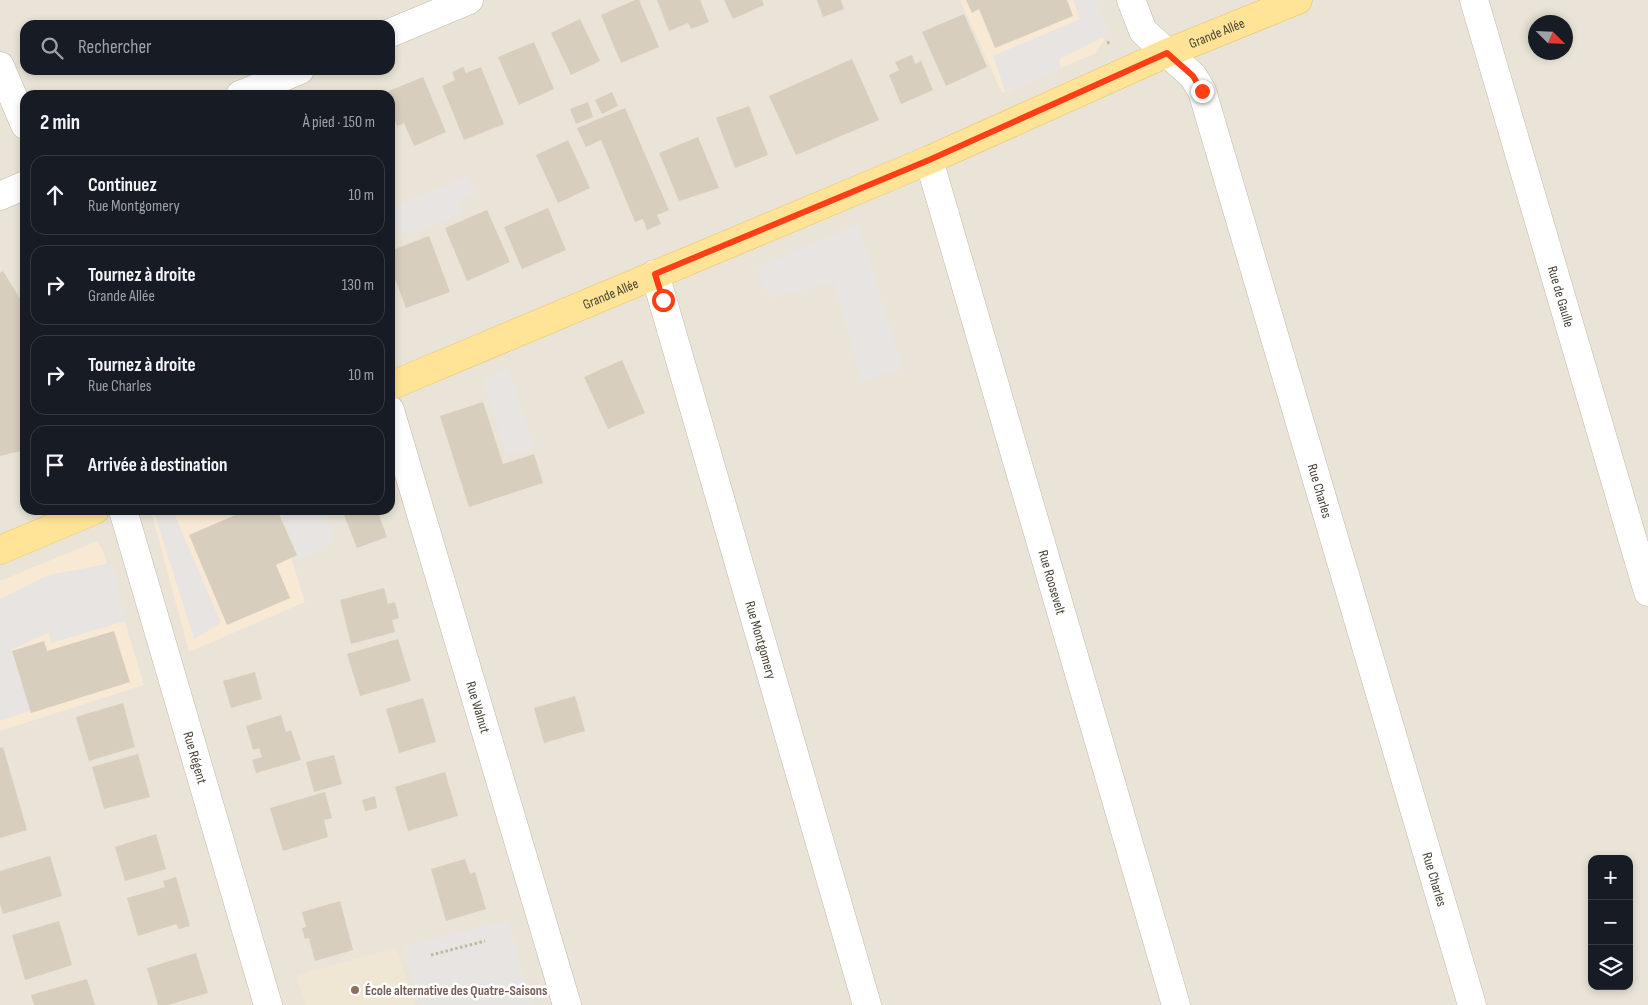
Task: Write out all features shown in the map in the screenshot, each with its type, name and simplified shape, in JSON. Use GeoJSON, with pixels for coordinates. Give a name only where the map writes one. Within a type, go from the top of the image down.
{"type":"FeatureCollection","features":[{"type":"Feature","properties":{"kind":"main road","name":"Grande Allée"},"geometry":{"type":"LineString","coordinates":[[395,384],[929,160],[1167,53],[1298,0]]}},
{"type":"Feature","properties":{"kind":"main road"},"geometry":{"type":"LineString","coordinates":[[0,550],[83,515]]}},
{"type":"Feature","properties":{"kind":"street"},"geometry":{"type":"LineString","coordinates":[[395,31],[469,0]]}},
{"type":"Feature","properties":{"kind":"street","name":"Rue Charles"},"geometry":{"type":"LineString","coordinates":[[1131,0],[1143,31],[1193,76],[1202,91],[1472,1005]]}},
{"type":"Feature","properties":{"kind":"street","name":"Rue de Gaulle"},"geometry":{"type":"LineString","coordinates":[[1474,0],[1648,592]]}},
{"type":"Feature","properties":{"kind":"street"},"geometry":{"type":"LineString","coordinates":[[0,66],[20,113]]}},
{"type":"Feature","properties":{"kind":"street"},"geometry":{"type":"LineString","coordinates":[[252,90],[288,75]]}},
{"type":"Feature","properties":{"kind":"street","name":"Rue Roosevelt"},"geometry":{"type":"LineString","coordinates":[[929,160],[1176,1005]]}},
{"type":"Feature","properties":{"kind":"street"},"geometry":{"type":"LineString","coordinates":[[0,196],[20,187]]}},
{"type":"Feature","properties":{"kind":"street","name":"Rue Montgomery"},"geometry":{"type":"LineString","coordinates":[[655,274],[867,1005]]}},
{"type":"Feature","properties":{"kind":"street","name":"Rue Walnut"},"geometry":{"type":"LineString","coordinates":[[395,427],[567,1005]]}},
{"type":"Feature","properties":{"kind":"street","name":"Rue Régent"},"geometry":{"type":"LineString","coordinates":[[124,515],[268,1005]]}},
{"type":"Feature","properties":{"kind":"path"},"geometry":{"type":"LineString","coordinates":[[431,955],[485,941]]}},
{"type":"Feature","properties":{"kind":"shaded area"},"geometry":{"type":"Polygon","coordinates":[[[0,0],[1648,0],[1648,1005],[0,1005],[0,0]]]}},
{"type":"Feature","properties":{"kind":"shaded area"},"geometry":{"type":"Polygon","coordinates":[[[960,0],[1089,0],[1104,40],[1096,53],[1002,93],[960,0]]]}},
{"type":"Feature","properties":{"kind":"shaded area"},"geometry":{"type":"Polygon","coordinates":[[[1073,0],[1096,0],[1109,34],[1059,59],[1061,69],[1005,91],[993,56],[1080,19],[1073,0]]]}},
{"type":"Feature","properties":{"kind":"shaded area"},"geometry":{"type":"Polygon","coordinates":[[[468,176],[476,194],[457,203],[463,213],[406,237],[401,229],[395,232],[395,206],[468,176]]]}},
{"type":"Feature","properties":{"kind":"shaded area"},"geometry":{"type":"Polygon","coordinates":[[[858,224],[903,369],[861,381],[834,283],[769,299],[757,268],[858,224]]]}},
{"type":"Feature","properties":{"kind":"shaded area"},"geometry":{"type":"Polygon","coordinates":[[[508,367],[534,448],[506,455],[483,380],[508,367]]]}},
{"type":"Feature","properties":{"kind":"shaded area"},"geometry":{"type":"Polygon","coordinates":[[[152,515],[278,515],[305,602],[189,652],[152,515]]]}},
{"type":"Feature","properties":{"kind":"shaded area"},"geometry":{"type":"Polygon","coordinates":[[[155,515],[175,515],[221,623],[194,639],[155,515]]]}},
{"type":"Feature","properties":{"kind":"shaded area"},"geometry":{"type":"Polygon","coordinates":[[[282,515],[326,515],[335,540],[299,561],[282,515]]]}},
{"type":"Feature","properties":{"kind":"shaded area"},"geometry":{"type":"Polygon","coordinates":[[[97,541],[103,551],[144,685],[0,731],[0,581],[97,541]]]}},
{"type":"Feature","properties":{"kind":"shaded area"},"geometry":{"type":"Polygon","coordinates":[[[112,563],[125,621],[51,643],[49,632],[11,650],[31,710],[0,721],[0,599],[49,575],[112,563]]]}},
{"type":"Feature","properties":{"kind":"shaded area"},"geometry":{"type":"Polygon","coordinates":[[[509,920],[531,1005],[420,1005],[404,946],[509,920]]]}},
{"type":"Feature","properties":{"kind":"shaded area","name":"École alternative des Quatre-Saisons"},"geometry":{"type":"Polygon","coordinates":[[[396,948],[415,1005],[305,1005],[296,975],[396,948]]]}},
{"type":"Feature","properties":{"kind":"building"},"geometry":{"type":"Polygon","coordinates":[[[639,0],[659,47],[621,63],[601,15],[639,0]]]}},
{"type":"Feature","properties":{"kind":"building"},"geometry":{"type":"Polygon","coordinates":[[[657,0],[700,0],[709,22],[691,29],[688,23],[669,31],[657,0]]]}},
{"type":"Feature","properties":{"kind":"building"},"geometry":{"type":"Polygon","coordinates":[[[724,0],[762,0],[764,5],[733,19],[724,0]]]}},
{"type":"Feature","properties":{"kind":"building"},"geometry":{"type":"Polygon","coordinates":[[[817,0],[841,0],[844,9],[823,17],[817,0]]]}},
{"type":"Feature","properties":{"kind":"building"},"geometry":{"type":"Polygon","coordinates":[[[966,0],[1067,0],[1073,16],[995,48],[979,9],[972,13],[966,0]]]}},
{"type":"Feature","properties":{"kind":"building"},"geometry":{"type":"Polygon","coordinates":[[[964,14],[987,67],[946,86],[922,32],[964,14]]]}},
{"type":"Feature","properties":{"kind":"building"},"geometry":{"type":"Polygon","coordinates":[[[580,19],[600,61],[571,75],[551,33],[580,19]]]}},
{"type":"Feature","properties":{"kind":"building"},"geometry":{"type":"Polygon","coordinates":[[[534,42],[554,89],[519,105],[498,57],[534,42]]]}},
{"type":"Feature","properties":{"kind":"building"},"geometry":{"type":"Polygon","coordinates":[[[912,55],[915,64],[921,61],[933,90],[901,104],[889,75],[899,70],[895,62],[912,55]]]}},
{"type":"Feature","properties":{"kind":"building"},"geometry":{"type":"Polygon","coordinates":[[[852,59],[879,120],[796,155],[769,96],[852,59]]]}},
{"type":"Feature","properties":{"kind":"building"},"geometry":{"type":"Polygon","coordinates":[[[463,67],[466,73],[481,67],[504,124],[464,140],[442,86],[455,80],[452,72],[463,67]]]}},
{"type":"Feature","properties":{"kind":"building"},"geometry":{"type":"Polygon","coordinates":[[[423,77],[446,132],[414,146],[404,123],[397,126],[395,121],[395,90],[391,90],[423,77]]]}},
{"type":"Feature","properties":{"kind":"building"},"geometry":{"type":"Polygon","coordinates":[[[612,92],[618,106],[602,114],[595,100],[612,92]]]}},
{"type":"Feature","properties":{"kind":"building"},"geometry":{"type":"Polygon","coordinates":[[[588,102],[593,117],[576,124],[570,109],[588,102]]]}},
{"type":"Feature","properties":{"kind":"building"},"geometry":{"type":"Polygon","coordinates":[[[749,106],[768,155],[735,168],[716,118],[749,106]]]}},
{"type":"Feature","properties":{"kind":"building"},"geometry":{"type":"Polygon","coordinates":[[[625,108],[669,210],[657,215],[661,224],[647,230],[643,219],[635,222],[601,140],[586,147],[577,128],[625,108]]]}},
{"type":"Feature","properties":{"kind":"building"},"geometry":{"type":"Polygon","coordinates":[[[698,137],[719,188],[679,201],[659,153],[698,137]]]}},
{"type":"Feature","properties":{"kind":"building"},"geometry":{"type":"Polygon","coordinates":[[[568,140],[590,188],[558,203],[536,155],[568,140]]]}},
{"type":"Feature","properties":{"kind":"building"},"geometry":{"type":"Polygon","coordinates":[[[548,208],[566,250],[522,269],[504,227],[548,208]]]}},
{"type":"Feature","properties":{"kind":"building"},"geometry":{"type":"Polygon","coordinates":[[[487,210],[510,262],[467,281],[445,228],[487,210]]]}},
{"type":"Feature","properties":{"kind":"building"},"geometry":{"type":"Polygon","coordinates":[[[429,236],[450,292],[406,308],[395,279],[395,249],[429,236]]]}},
{"type":"Feature","properties":{"kind":"building"},"geometry":{"type":"Polygon","coordinates":[[[3,271],[20,299],[20,451],[0,456],[0,273],[3,271]]]}},
{"type":"Feature","properties":{"kind":"building"},"geometry":{"type":"Polygon","coordinates":[[[622,360],[645,413],[608,429],[584,377],[622,360]]]}},
{"type":"Feature","properties":{"kind":"building"},"geometry":{"type":"Polygon","coordinates":[[[483,402],[503,464],[534,454],[543,483],[469,507],[440,416],[483,402]]]}},
{"type":"Feature","properties":{"kind":"building"},"geometry":{"type":"Polygon","coordinates":[[[235,515],[279,515],[297,555],[276,565],[290,598],[227,625],[189,535],[235,515]]]}},
{"type":"Feature","properties":{"kind":"building"},"geometry":{"type":"Polygon","coordinates":[[[344,515],[379,515],[387,537],[357,548],[344,515]]]}},
{"type":"Feature","properties":{"kind":"building"},"geometry":{"type":"Polygon","coordinates":[[[384,588],[388,604],[395,602],[399,618],[392,620],[395,632],[351,644],[340,600],[384,588]]]}},
{"type":"Feature","properties":{"kind":"building"},"geometry":{"type":"Polygon","coordinates":[[[114,631],[130,682],[31,713],[12,651],[44,641],[47,651],[114,631]]]}},
{"type":"Feature","properties":{"kind":"building"},"geometry":{"type":"Polygon","coordinates":[[[398,639],[411,681],[360,696],[347,654],[398,639]]]}},
{"type":"Feature","properties":{"kind":"building"},"geometry":{"type":"Polygon","coordinates":[[[255,672],[262,699],[231,708],[223,681],[255,672]]]}},
{"type":"Feature","properties":{"kind":"building"},"geometry":{"type":"Polygon","coordinates":[[[575,696],[585,731],[544,743],[534,708],[575,696]]]}},
{"type":"Feature","properties":{"kind":"building"},"geometry":{"type":"Polygon","coordinates":[[[423,698],[436,742],[399,753],[386,709],[423,698]]]}},
{"type":"Feature","properties":{"kind":"building"},"geometry":{"type":"Polygon","coordinates":[[[123,703],[135,747],[89,761],[76,717],[123,703]]]}},
{"type":"Feature","properties":{"kind":"building"},"geometry":{"type":"Polygon","coordinates":[[[281,715],[286,732],[291,730],[301,760],[256,773],[252,760],[262,757],[259,748],[253,750],[246,726],[281,715]]]}},
{"type":"Feature","properties":{"kind":"building"},"geometry":{"type":"Polygon","coordinates":[[[3,747],[27,830],[0,838],[0,748],[3,747]]]}},
{"type":"Feature","properties":{"kind":"building"},"geometry":{"type":"Polygon","coordinates":[[[138,754],[150,797],[104,809],[92,767],[138,754]]]}},
{"type":"Feature","properties":{"kind":"building"},"geometry":{"type":"Polygon","coordinates":[[[334,755],[342,784],[314,792],[306,762],[334,755]]]}},
{"type":"Feature","properties":{"kind":"building"},"geometry":{"type":"Polygon","coordinates":[[[445,772],[458,816],[408,831],[395,787],[445,772]]]}},
{"type":"Feature","properties":{"kind":"building"},"geometry":{"type":"Polygon","coordinates":[[[325,792],[332,818],[324,820],[328,837],[283,851],[270,808],[325,792]]]}},
{"type":"Feature","properties":{"kind":"building"},"geometry":{"type":"Polygon","coordinates":[[[375,796],[377,808],[365,811],[362,800],[375,796]]]}},
{"type":"Feature","properties":{"kind":"building"},"geometry":{"type":"Polygon","coordinates":[[[156,834],[166,869],[125,881],[115,847],[156,834]]]}},
{"type":"Feature","properties":{"kind":"building"},"geometry":{"type":"Polygon","coordinates":[[[50,856],[62,896],[3,914],[0,904],[0,871],[50,856]]]}},
{"type":"Feature","properties":{"kind":"building"},"geometry":{"type":"Polygon","coordinates":[[[465,859],[470,874],[475,872],[486,909],[446,921],[431,869],[465,859]]]}},
{"type":"Feature","properties":{"kind":"building"},"geometry":{"type":"Polygon","coordinates":[[[176,877],[190,926],[179,929],[176,924],[138,936],[127,898],[165,887],[163,881],[176,877]]]}},
{"type":"Feature","properties":{"kind":"building"},"geometry":{"type":"Polygon","coordinates":[[[340,901],[353,950],[315,961],[309,938],[305,939],[302,928],[306,927],[302,912],[340,901]]]}},
{"type":"Feature","properties":{"kind":"building"},"geometry":{"type":"Polygon","coordinates":[[[59,921],[72,965],[25,980],[12,935],[59,921]]]}},
{"type":"Feature","properties":{"kind":"building"},"geometry":{"type":"Polygon","coordinates":[[[196,953],[208,993],[168,1005],[158,1005],[147,968],[196,953]]]}},
{"type":"Feature","properties":{"kind":"building"},"geometry":{"type":"Polygon","coordinates":[[[87,979],[95,1005],[34,1005],[31,995],[87,979]]]}},
{"type":"Feature","properties":{"kind":"place","name":"École alternative des Quatre-Saisons"},"geometry":{"type":"Point","coordinates":[355,990]}},
{"type":"Feature","properties":{"kind":"route"},"geometry":{"type":"LineString","coordinates":[[663,300],[655,274],[929,160],[1167,53],[1193,76],[1202,91]]}}]}
